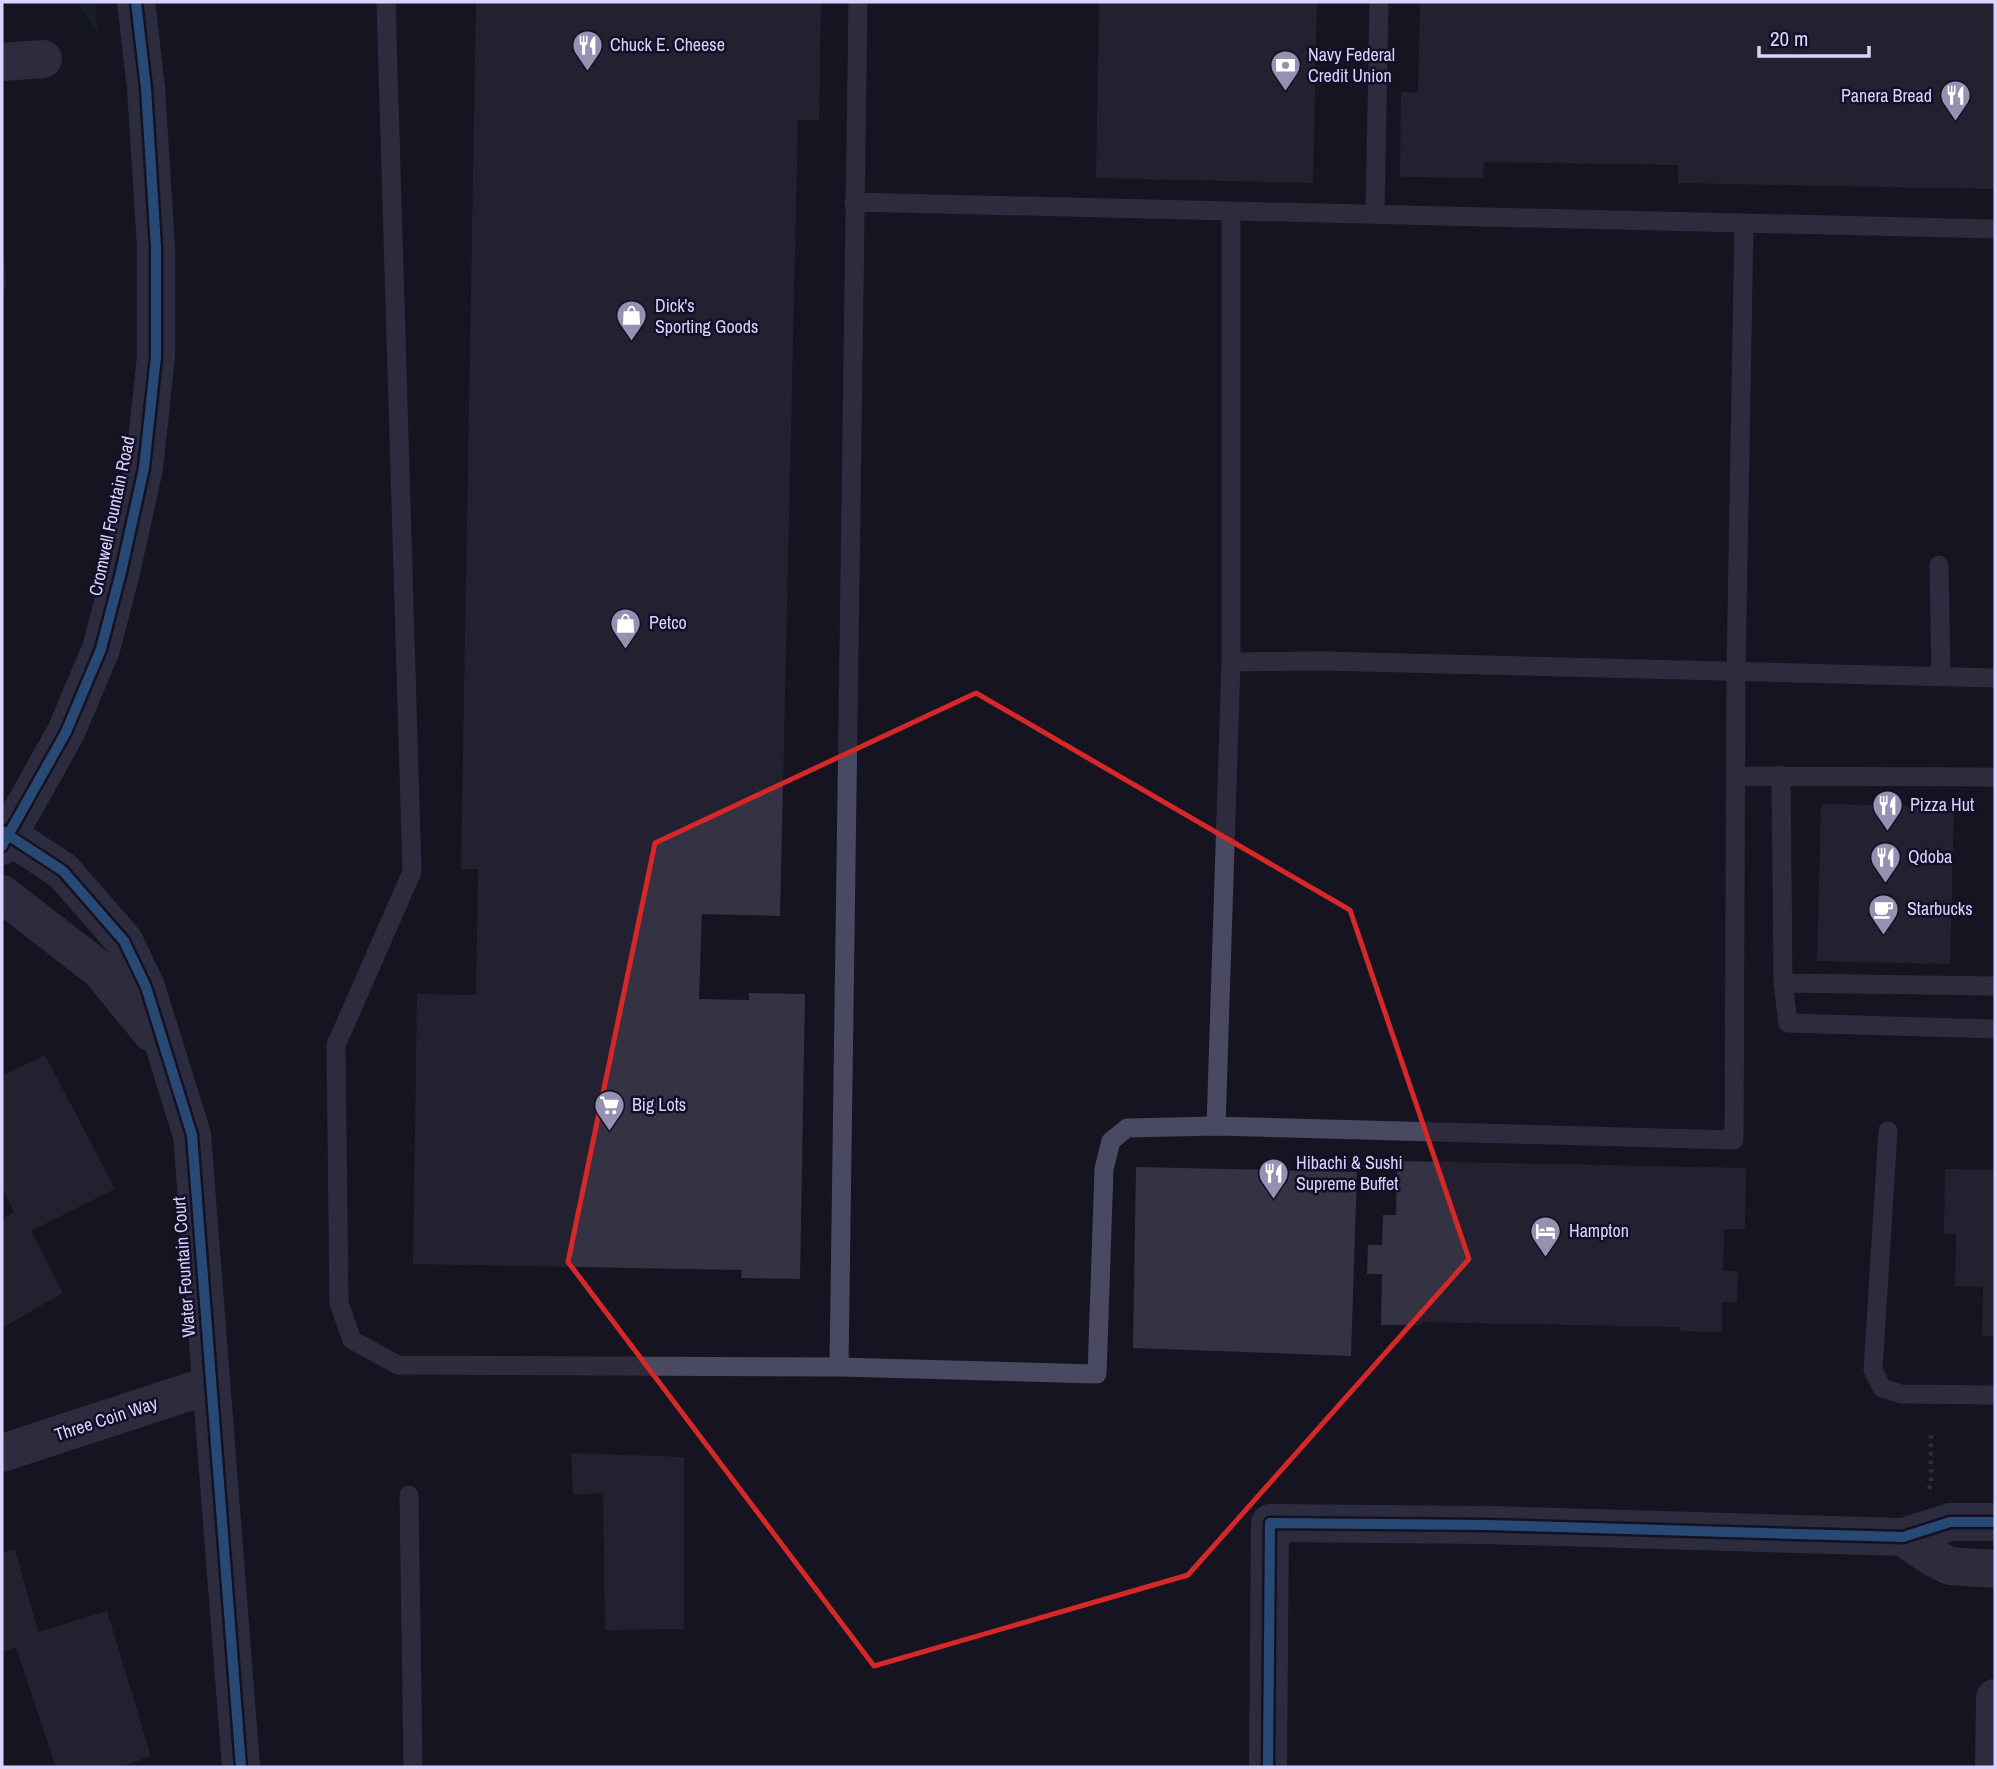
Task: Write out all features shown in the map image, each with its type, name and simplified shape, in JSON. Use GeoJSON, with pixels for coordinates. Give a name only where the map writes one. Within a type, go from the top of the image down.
{"type":"FeatureCollection","features":[{"type":"Feature","properties":{"kind":"street","name":"Cromwell Fountain Road"},"geometry":{"type":"LineString","coordinates":[[4,837],[66,732],[101,649],[144,468],[156,357],[156,247],[146,88],[136,2]]}},
{"type":"Feature","properties":{"kind":"street"},"geometry":{"type":"LineString","coordinates":[[2,62],[43,59]]}},
{"type":"Feature","properties":{"kind":"street","name":"Water Fountain Court"},"geometry":{"type":"LineString","coordinates":[[4,837],[63,871],[124,941],[146,987],[192,1135],[241,1767]]}},
{"type":"Feature","properties":{"kind":"street","name":"Water Fountain Court"},"geometry":{"type":"LineString","coordinates":[[2,894],[100,970],[162,1045]]}},
{"type":"Feature","properties":{"kind":"street","name":"Three Coin Way"},"geometry":{"type":"LineString","coordinates":[[2,1453],[210,1385]]}},
{"type":"Feature","properties":{"kind":"street"},"geometry":{"type":"LineString","coordinates":[[1268,1767],[1270,1523],[1487,1525],[1903,1537],[1950,1522],[1995,1522]]}},
{"type":"Feature","properties":{"kind":"street"},"geometry":{"type":"LineString","coordinates":[[1903,1537],[1950,1566],[1995,1569]]}},
{"type":"Feature","properties":{"kind":"street"},"geometry":{"type":"LineString","coordinates":[[1994,1767],[1995,1698]]}},
{"type":"Feature","properties":{"kind":"lane"},"geometry":{"type":"LineString","coordinates":[[386,2],[412,872],[336,1045],[339,1303],[352,1340],[398,1365],[839,1367],[1097,1374],[1104,1170],[1111,1140],[1126,1128],[1216,1126],[1734,1140],[1736,671],[1744,223]]}},
{"type":"Feature","properties":{"kind":"lane"},"geometry":{"type":"LineString","coordinates":[[839,1367],[858,2]]}},
{"type":"Feature","properties":{"kind":"lane"},"geometry":{"type":"LineString","coordinates":[[1375,214],[1379,2]]}},
{"type":"Feature","properties":{"kind":"lane"},"geometry":{"type":"LineString","coordinates":[[854,202],[1995,229]]}},
{"type":"Feature","properties":{"kind":"lane"},"geometry":{"type":"LineString","coordinates":[[1216,1126],[1231,662],[1231,211]]}},
{"type":"Feature","properties":{"kind":"lane"},"geometry":{"type":"LineString","coordinates":[[1939,565],[1950,677]]}},
{"type":"Feature","properties":{"kind":"lane"},"geometry":{"type":"LineString","coordinates":[[1231,662],[1337,662],[1995,678]]}},
{"type":"Feature","properties":{"kind":"lane"},"geometry":{"type":"LineString","coordinates":[[1950,677],[1995,667]]}},
{"type":"Feature","properties":{"kind":"lane"},"geometry":{"type":"LineString","coordinates":[[1950,677],[1995,686]]}},
{"type":"Feature","properties":{"kind":"lane"},"geometry":{"type":"LineString","coordinates":[[1781,775],[1783,983],[1788,1023],[1995,1029]]}},
{"type":"Feature","properties":{"kind":"lane"},"geometry":{"type":"LineString","coordinates":[[1736,776],[1995,777]]}},
{"type":"Feature","properties":{"kind":"lane"},"geometry":{"type":"LineString","coordinates":[[1783,983],[1995,986]]}},
{"type":"Feature","properties":{"kind":"lane"},"geometry":{"type":"LineString","coordinates":[[1888,1131],[1873,1370],[1882,1388],[1901,1394],[1995,1395]]}},
{"type":"Feature","properties":{"kind":"lane"},"geometry":{"type":"LineString","coordinates":[[409,1495],[413,1767]]}},
{"type":"Feature","properties":{"kind":"path"},"geometry":{"type":"LineString","coordinates":[[1926,1496],[1931,1485],[1931,1430]]}},
{"type":"Feature","properties":{"kind":"highlighted area"},"geometry":{"type":"Polygon","coordinates":[[[976,693],[1350,910],[1469,1259],[1188,1575],[874,1666],[568,1262],[655,843],[976,693]]]}},
{"type":"Feature","properties":{"kind":"green space"},"geometry":{"type":"Polygon","coordinates":[[[78,2],[95,2],[98,35],[78,2]]]}},
{"type":"Feature","properties":{"kind":"building"},"geometry":{"type":"Polygon","coordinates":[[[476,2],[821,2],[819,120],[798,120],[780,916],[702,914],[699,999],[749,1000],[749,993],[805,994],[800,1279],[741,1278],[742,1270],[413,1264],[417,994],[476,995],[478,869],[461,869],[476,2]]]}},
{"type":"Feature","properties":{"kind":"building"},"geometry":{"type":"Polygon","coordinates":[[[1099,2],[1317,2],[1313,183],[1096,178],[1099,2]]]}},
{"type":"Feature","properties":{"kind":"building"},"geometry":{"type":"Polygon","coordinates":[[[1420,2],[1995,2],[1995,189],[1678,183],[1678,165],[1484,162],[1483,178],[1400,177],[1401,92],[1418,93],[1420,2]]]}},
{"type":"Feature","properties":{"kind":"building"},"geometry":{"type":"Polygon","coordinates":[[[4,254],[6,289],[2,289],[4,254]]]}},
{"type":"Feature","properties":{"kind":"building"},"geometry":{"type":"Polygon","coordinates":[[[1821,804],[1954,807],[1950,964],[1817,961],[1821,804]]]}},
{"type":"Feature","properties":{"kind":"building"},"geometry":{"type":"Polygon","coordinates":[[[45,1055],[115,1189],[31,1231],[63,1293],[2,1328],[2,1219],[14,1212],[2,1187],[2,1076],[45,1055]]]}},
{"type":"Feature","properties":{"kind":"building","name":"Hampton"},"geometry":{"type":"Polygon","coordinates":[[[1397,1161],[1746,1168],[1745,1229],[1724,1229],[1723,1271],[1738,1271],[1737,1302],[1722,1302],[1722,1332],[1679,1331],[1680,1327],[1422,1322],[1422,1325],[1381,1325],[1382,1274],[1367,1274],[1368,1245],[1382,1245],[1383,1215],[1396,1215],[1397,1161]]]}},
{"type":"Feature","properties":{"kind":"building"},"geometry":{"type":"Polygon","coordinates":[[[1136,1167],[1357,1172],[1351,1356],[1133,1348],[1136,1167]]]}},
{"type":"Feature","properties":{"kind":"building"},"geometry":{"type":"Polygon","coordinates":[[[1945,1169],[1995,1170],[1995,1336],[1982,1336],[1983,1287],[1955,1286],[1956,1234],[1944,1234],[1945,1169]]]}},
{"type":"Feature","properties":{"kind":"building"},"geometry":{"type":"Polygon","coordinates":[[[571,1453],[684,1457],[684,1629],[605,1630],[603,1493],[573,1495],[571,1453]]]}},
{"type":"Feature","properties":{"kind":"building"},"geometry":{"type":"Polygon","coordinates":[[[15,1549],[38,1632],[107,1611],[151,1756],[120,1767],[56,1767],[16,1647],[2,1652],[2,1553],[15,1549]]]}},
{"type":"Feature","properties":{"kind":"cycle path"},"geometry":{"type":"LineString","coordinates":[[2,846],[66,732],[101,649],[144,468],[156,357],[156,247],[146,88],[136,2]]}},
{"type":"Feature","properties":{"kind":"cycle path"},"geometry":{"type":"LineString","coordinates":[[2,831],[63,871],[124,941],[146,987],[192,1135],[241,1767]]}},
{"type":"Feature","properties":{"kind":"cycle path"},"geometry":{"type":"LineString","coordinates":[[1268,1767],[1270,1523],[1487,1525],[1903,1537],[1950,1522],[1995,1522]]}},
{"type":"Feature","properties":{"kind":"place","name":"Chuck E. Cheese"},"geometry":{"type":"Point","coordinates":[587,72]}},
{"type":"Feature","properties":{"kind":"place","name":"Navy Federal Credit Union"},"geometry":{"type":"Point","coordinates":[1285,92]}},
{"type":"Feature","properties":{"kind":"place","name":"Panera Bread"},"geometry":{"type":"Point","coordinates":[1955,123]}},
{"type":"Feature","properties":{"kind":"place","name":"Dick's Sporting Goods"},"geometry":{"type":"Point","coordinates":[632,343]}},
{"type":"Feature","properties":{"kind":"place","name":"Petco"},"geometry":{"type":"Point","coordinates":[626,650]}},
{"type":"Feature","properties":{"kind":"place","name":"Pizza Hut"},"geometry":{"type":"Point","coordinates":[1887,832]}},
{"type":"Feature","properties":{"kind":"place","name":"Qdoba"},"geometry":{"type":"Point","coordinates":[1885,884]}},
{"type":"Feature","properties":{"kind":"place","name":"Starbucks"},"geometry":{"type":"Point","coordinates":[1884,936]}},
{"type":"Feature","properties":{"kind":"place","name":"Big Lots"},"geometry":{"type":"Point","coordinates":[609,1132]}},
{"type":"Feature","properties":{"kind":"place","name":"Hibachi & Sushi Supreme Buffet"},"geometry":{"type":"Point","coordinates":[1273,1200]}},
{"type":"Feature","properties":{"kind":"place","name":"Hampton"},"geometry":{"type":"Point","coordinates":[1546,1258]}}]}
